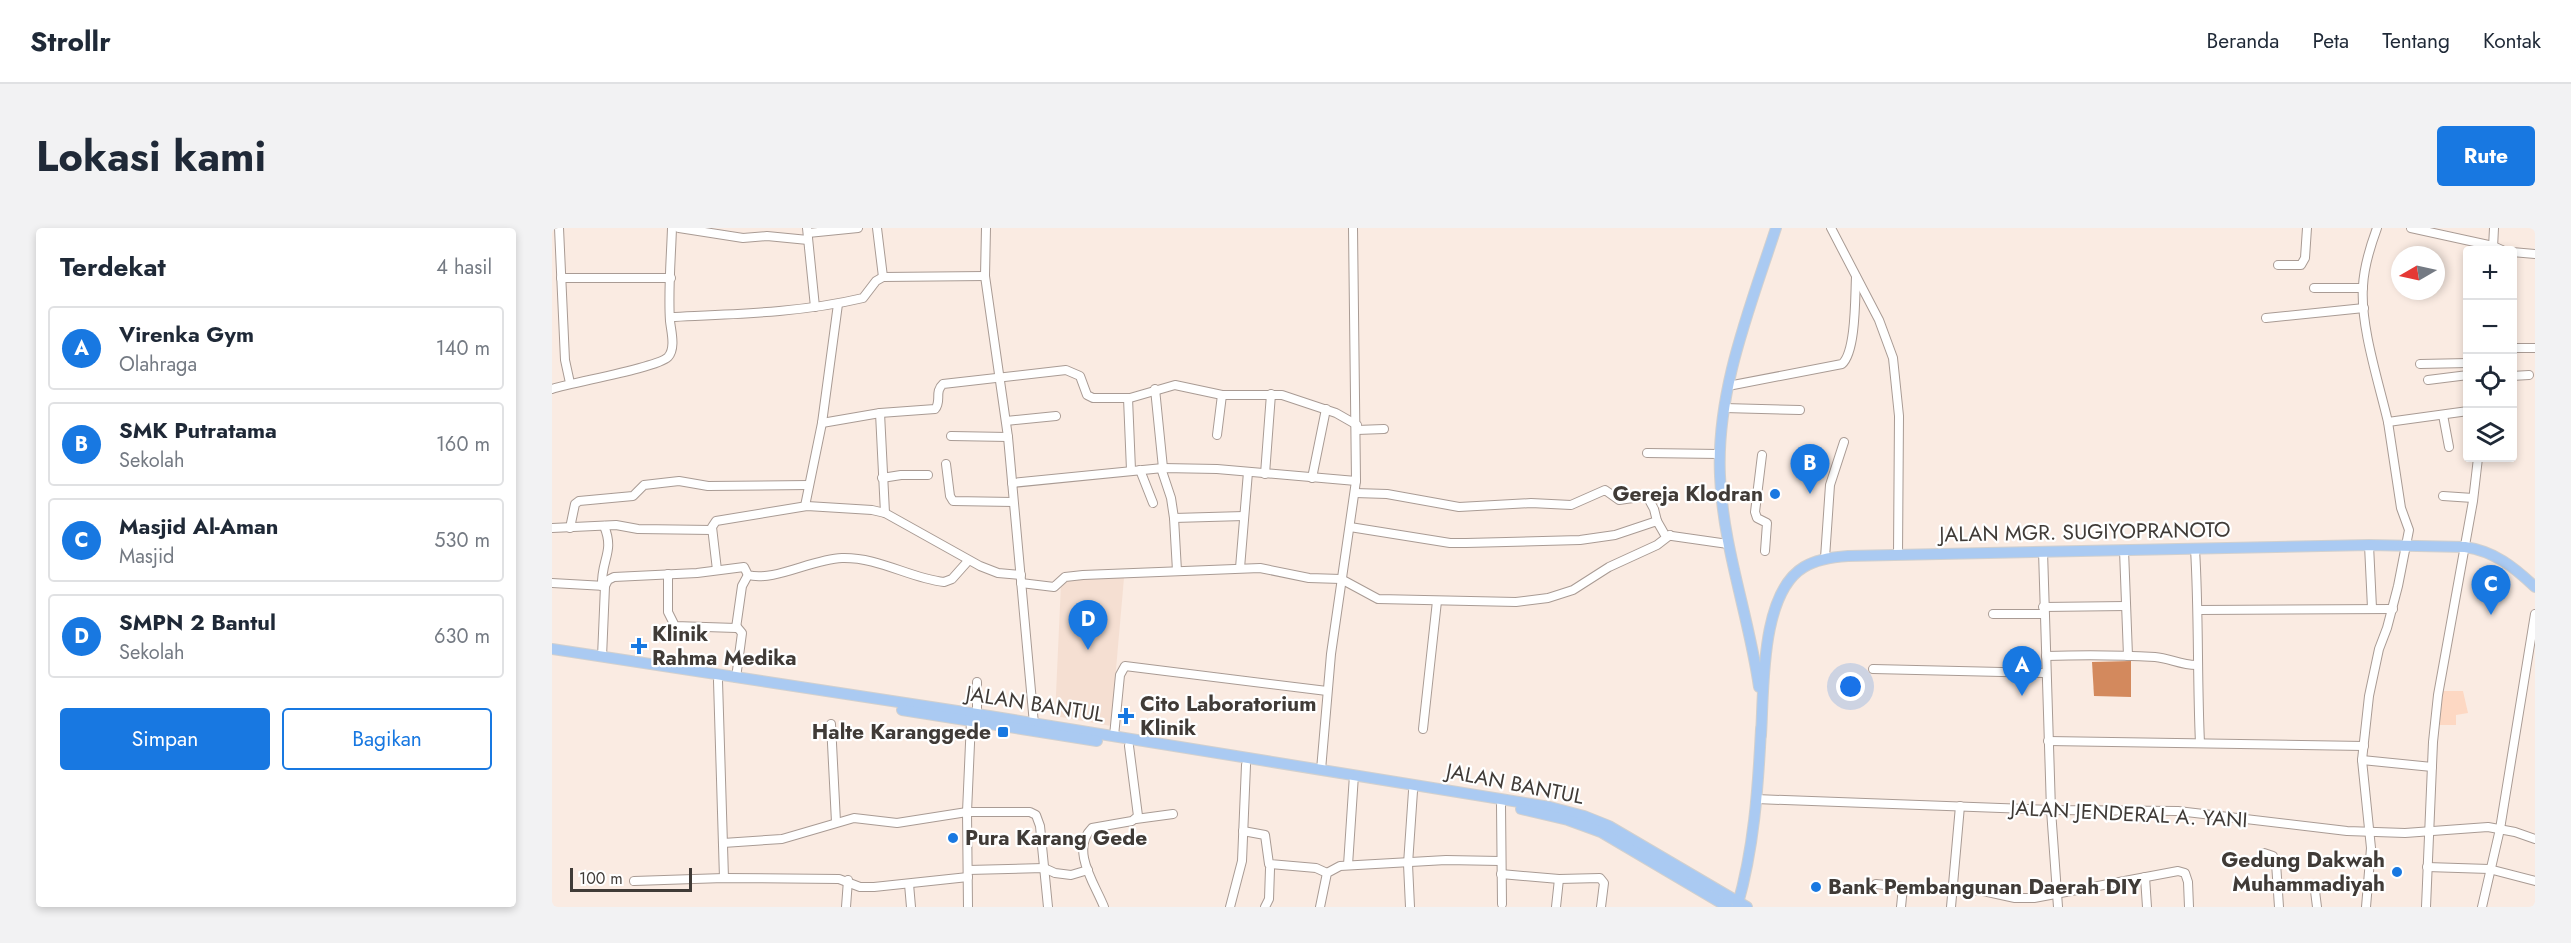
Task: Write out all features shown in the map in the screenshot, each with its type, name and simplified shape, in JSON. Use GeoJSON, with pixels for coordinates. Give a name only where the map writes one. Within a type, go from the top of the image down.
{"type":"FeatureCollection","features":[{"type":"Feature","properties":{"kind":"main road"},"geometry":{"type":"LineString","coordinates":[[1741,905],[1756,799],[1761,735],[1758,676],[1728,544],[1721,497],[1719,454],[1728,386],[1776,228]]}},
{"type":"Feature","properties":{"kind":"main road","name":"JALAN MGR. SUGIYOPRANOTO"},"geometry":{"type":"LineString","coordinates":[[1761,735],[1766,664],[1773,612],[1781,594],[1794,575],[1803,567],[1825,558],[1848,555],[2043,551],[2369,545],[2465,546],[2480,549],[2500,558],[2535,587]]}},
{"type":"Feature","properties":{"kind":"main road","name":"JALAN BANTUL"},"geometry":{"type":"LineString","coordinates":[[552,649],[1246,765],[1540,805],[1584,816],[1631,837],[1741,905]]}},
{"type":"Feature","properties":{"kind":"main road","name":"JALAN BANTUL"},"geometry":{"type":"LineString","coordinates":[[552,655],[974,718],[1034,723],[1321,770],[1413,791],[1550,815],[1601,832],[1728,907]]}},
{"type":"Feature","properties":{"kind":"street"},"geometry":{"type":"LineString","coordinates":[[559,228],[556,253],[561,278],[565,360],[570,383]]}},
{"type":"Feature","properties":{"kind":"street"},"geometry":{"type":"LineString","coordinates":[[552,389],[662,361],[672,350],[670,317],[672,228]]}},
{"type":"Feature","properties":{"kind":"street"},"geometry":{"type":"LineString","coordinates":[[679,228],[743,238],[858,228]]}},
{"type":"Feature","properties":{"kind":"street"},"geometry":{"type":"LineString","coordinates":[[877,228],[883,277]]}},
{"type":"Feature","properties":{"kind":"street"},"geometry":{"type":"LineString","coordinates":[[986,228],[985,276],[1008,437],[1034,723]]}},
{"type":"Feature","properties":{"kind":"street"},"geometry":{"type":"LineString","coordinates":[[1321,770],[1327,691],[1356,481],[1353,228]]}},
{"type":"Feature","properties":{"kind":"street"},"geometry":{"type":"LineString","coordinates":[[1831,228],[1884,332],[1896,373],[1899,416],[1898,555]]}},
{"type":"Feature","properties":{"kind":"street"},"geometry":{"type":"LineString","coordinates":[[2278,265],[2301,265],[2305,258],[2307,228]]}},
{"type":"Feature","properties":{"kind":"street"},"geometry":{"type":"LineString","coordinates":[[2366,907],[2371,848],[2362,760],[2373,670],[2392,609],[2409,530],[2401,508],[2388,422],[2364,308],[2362,288],[2368,255],[2377,228]]}},
{"type":"Feature","properties":{"kind":"street"},"geometry":{"type":"LineString","coordinates":[[2411,228],[2445,232],[2487,246]]}},
{"type":"Feature","properties":{"kind":"street"},"geometry":{"type":"LineString","coordinates":[[2493,246],[2494,228]]}},
{"type":"Feature","properties":{"kind":"street"},"geometry":{"type":"LineString","coordinates":[[808,234],[815,307]]}},
{"type":"Feature","properties":{"kind":"street"},"geometry":{"type":"LineString","coordinates":[[2517,252],[2535,254]]}},
{"type":"Feature","properties":{"kind":"street"},"geometry":{"type":"LineString","coordinates":[[1728,386],[1842,364],[1846,360],[1851,342],[1856,275]]}},
{"type":"Feature","properties":{"kind":"street"},"geometry":{"type":"LineString","coordinates":[[670,317],[777,312],[838,304],[864,298],[876,281],[883,277],[985,276]]}},
{"type":"Feature","properties":{"kind":"street"},"geometry":{"type":"LineString","coordinates":[[561,278],[671,278]]}},
{"type":"Feature","properties":{"kind":"street"},"geometry":{"type":"LineString","coordinates":[[2314,288],[2362,288]]}},
{"type":"Feature","properties":{"kind":"street"},"geometry":{"type":"LineString","coordinates":[[809,507],[809,485],[822,423],[838,304]]}},
{"type":"Feature","properties":{"kind":"street"},"geometry":{"type":"LineString","coordinates":[[2266,318],[2364,308]]}},
{"type":"Feature","properties":{"kind":"street"},"geometry":{"type":"LineString","coordinates":[[2517,348],[2535,348]]}},
{"type":"Feature","properties":{"kind":"street"},"geometry":{"type":"LineString","coordinates":[[2420,364],[2463,363]]}},
{"type":"Feature","properties":{"kind":"street"},"geometry":{"type":"LineString","coordinates":[[822,423],[880,413],[935,409],[938,406],[938,391],[943,384],[1066,370],[1080,376],[1089,397],[1128,398],[1175,385],[1222,395],[1271,394],[1326,409],[1357,427],[1384,429]]}},
{"type":"Feature","properties":{"kind":"street"},"geometry":{"type":"LineString","coordinates":[[2517,376],[2529,375]]}},
{"type":"Feature","properties":{"kind":"street"},"geometry":{"type":"LineString","coordinates":[[2428,380],[2463,376]]}},
{"type":"Feature","properties":{"kind":"street"},"geometry":{"type":"LineString","coordinates":[[1155,389],[1162,468],[1174,518],[1177,571]]}},
{"type":"Feature","properties":{"kind":"street"},"geometry":{"type":"LineString","coordinates":[[1265,474],[1271,394]]}},
{"type":"Feature","properties":{"kind":"street"},"geometry":{"type":"LineString","coordinates":[[1217,435],[1222,395]]}},
{"type":"Feature","properties":{"kind":"street"},"geometry":{"type":"LineString","coordinates":[[1128,398],[1136,470],[1153,503]]}},
{"type":"Feature","properties":{"kind":"street"},"geometry":{"type":"LineString","coordinates":[[1724,408],[1800,410]]}},
{"type":"Feature","properties":{"kind":"street"},"geometry":{"type":"LineString","coordinates":[[1312,478],[1326,409]]}},
{"type":"Feature","properties":{"kind":"street"},"geometry":{"type":"LineString","coordinates":[[2388,422],[2463,412]]}},
{"type":"Feature","properties":{"kind":"street"},"geometry":{"type":"LineString","coordinates":[[880,413],[885,513]]}},
{"type":"Feature","properties":{"kind":"street"},"geometry":{"type":"LineString","coordinates":[[2443,415],[2449,447]]}},
{"type":"Feature","properties":{"kind":"street"},"geometry":{"type":"LineString","coordinates":[[1006,421],[1056,416]]}},
{"type":"Feature","properties":{"kind":"street"},"geometry":{"type":"LineString","coordinates":[[951,435],[1008,437]]}},
{"type":"Feature","properties":{"kind":"street"},"geometry":{"type":"LineString","coordinates":[[1825,558],[1830,485],[1844,442]]}},
{"type":"Feature","properties":{"kind":"street"},"geometry":{"type":"LineString","coordinates":[[1647,453],[1719,454]]}},
{"type":"Feature","properties":{"kind":"street"},"geometry":{"type":"LineString","coordinates":[[1762,455],[1755,512],[1757,518],[1767,523],[1765,551]]}},
{"type":"Feature","properties":{"kind":"street"},"geometry":{"type":"LineString","coordinates":[[2426,907],[2432,767],[2438,695],[2478,462]]}},
{"type":"Feature","properties":{"kind":"street"},"geometry":{"type":"LineString","coordinates":[[946,464],[950,496],[954,501],[1013,502]]}},
{"type":"Feature","properties":{"kind":"street"},"geometry":{"type":"LineString","coordinates":[[1012,483],[1162,468],[1217,469],[1356,481]]}},
{"type":"Feature","properties":{"kind":"street"},"geometry":{"type":"LineString","coordinates":[[1240,568],[1248,472]]}},
{"type":"Feature","properties":{"kind":"street"},"geometry":{"type":"LineString","coordinates":[[882,478],[900,475],[928,475]]}},
{"type":"Feature","properties":{"kind":"street"},"geometry":{"type":"LineString","coordinates":[[570,528],[575,504],[579,501],[633,496],[644,485],[679,481],[708,486],[809,485]]}},
{"type":"Feature","properties":{"kind":"street"},"geometry":{"type":"LineString","coordinates":[[1355,493],[1387,494],[1459,507],[1531,503],[1570,505],[1605,490],[1619,500],[1647,496],[1654,508],[1662,532],[1728,544]]}},
{"type":"Feature","properties":{"kind":"street"},"geometry":{"type":"LineString","coordinates":[[2443,496],[2473,498]]}},
{"type":"Feature","properties":{"kind":"street"},"geometry":{"type":"LineString","coordinates":[[717,570],[712,530],[714,522],[809,507],[885,513],[932,537],[968,561],[998,573],[1054,587],[1062,578],[1083,575],[1240,568],[1273,569],[1310,578],[1341,579],[1378,599],[1516,602],[1561,595],[1582,585],[1609,567],[1657,545],[1670,535]]}},
{"type":"Feature","properties":{"kind":"street"},"geometry":{"type":"LineString","coordinates":[[1174,518],[1244,516]]}},
{"type":"Feature","properties":{"kind":"street"},"geometry":{"type":"LineString","coordinates":[[1350,527],[1450,543],[1580,540],[1614,535],[1658,521]]}},
{"type":"Feature","properties":{"kind":"street"},"geometry":{"type":"LineString","coordinates":[[552,528],[604,526],[712,530]]}},
{"type":"Feature","properties":{"kind":"street"},"geometry":{"type":"LineString","coordinates":[[602,657],[603,586],[601,571],[610,544],[604,526]]}},
{"type":"Feature","properties":{"kind":"street"},"geometry":{"type":"LineString","coordinates":[[2369,545],[2372,608]]}},
{"type":"Feature","properties":{"kind":"street"},"geometry":{"type":"LineString","coordinates":[[2195,549],[2199,610],[2196,665],[2200,743]]}},
{"type":"Feature","properties":{"kind":"street"},"geometry":{"type":"LineString","coordinates":[[2124,550],[2128,657]]}},
{"type":"Feature","properties":{"kind":"street"},"geometry":{"type":"LineString","coordinates":[[2043,551],[2045,673],[2058,907]]}},
{"type":"Feature","properties":{"kind":"street"},"geometry":{"type":"LineString","coordinates":[[748,575],[765,577],[814,563],[845,558],[888,565],[944,582],[955,576],[968,561]]}},
{"type":"Feature","properties":{"kind":"street"},"geometry":{"type":"LineString","coordinates":[[603,586],[615,576],[744,567],[748,575]]}},
{"type":"Feature","properties":{"kind":"street"},"geometry":{"type":"LineString","coordinates":[[668,574],[668,612],[675,626],[735,629],[737,627]]}},
{"type":"Feature","properties":{"kind":"street"},"geometry":{"type":"LineString","coordinates":[[736,678],[742,633],[737,627],[742,586],[748,575]]}},
{"type":"Feature","properties":{"kind":"street"},"geometry":{"type":"LineString","coordinates":[[552,583],[603,586]]}},
{"type":"Feature","properties":{"kind":"street"},"geometry":{"type":"LineString","coordinates":[[1423,729],[1437,601]]}},
{"type":"Feature","properties":{"kind":"street"},"geometry":{"type":"LineString","coordinates":[[1993,614],[2126,606]]}},
{"type":"Feature","properties":{"kind":"street"},"geometry":{"type":"LineString","coordinates":[[2199,610],[2392,609]]}},
{"type":"Feature","properties":{"kind":"street"},"geometry":{"type":"LineString","coordinates":[[2482,907],[2500,829],[2535,614]]}},
{"type":"Feature","properties":{"kind":"street"},"geometry":{"type":"LineString","coordinates":[[2046,656],[2162,658],[2183,665],[2196,665]]}},
{"type":"Feature","properties":{"kind":"street"},"geometry":{"type":"LineString","coordinates":[[1114,736],[1120,675],[1125,666],[1327,691]]}},
{"type":"Feature","properties":{"kind":"street"},"geometry":{"type":"LineString","coordinates":[[1873,669],[2045,673]]}},
{"type":"Feature","properties":{"kind":"street"},"geometry":{"type":"LineString","coordinates":[[718,681],[724,878]]}},
{"type":"Feature","properties":{"kind":"street"},"geometry":{"type":"LineString","coordinates":[[968,907],[967,812],[977,682]]}},
{"type":"Feature","properties":{"kind":"street"},"geometry":{"type":"LineString","coordinates":[[831,724],[836,822]]}},
{"type":"Feature","properties":{"kind":"street"},"geometry":{"type":"LineString","coordinates":[[2048,741],[2364,746]]}},
{"type":"Feature","properties":{"kind":"street"},"geometry":{"type":"LineString","coordinates":[[1129,746],[1139,810],[1136,819]]}},
{"type":"Feature","properties":{"kind":"street"},"geometry":{"type":"LineString","coordinates":[[2362,760],[2432,767]]}},
{"type":"Feature","properties":{"kind":"street"},"geometry":{"type":"LineString","coordinates":[[1230,907],[1241,870],[1246,765]]}},
{"type":"Feature","properties":{"kind":"street"},"geometry":{"type":"LineString","coordinates":[[1348,866],[1354,778]]}},
{"type":"Feature","properties":{"kind":"street"},"geometry":{"type":"LineString","coordinates":[[1410,907],[1408,864],[1413,791]]}},
{"type":"Feature","properties":{"kind":"street","name":"JALAN JENDERAL A. YANI"},"geometry":{"type":"LineString","coordinates":[[1756,799],[2051,810],[2178,812],[2369,831],[2430,833],[2482,827],[2500,829],[2535,839]]}},
{"type":"Feature","properties":{"kind":"street"},"geometry":{"type":"LineString","coordinates":[[1501,805],[1502,904]]}},
{"type":"Feature","properties":{"kind":"street"},"geometry":{"type":"LineString","coordinates":[[1952,907],[1960,806]]}},
{"type":"Feature","properties":{"kind":"street"},"geometry":{"type":"LineString","coordinates":[[723,843],[782,838],[836,822],[865,819],[897,823],[967,812],[1034,813],[1040,826],[1048,907]]}},
{"type":"Feature","properties":{"kind":"street"},"geometry":{"type":"LineString","coordinates":[[1104,907],[1088,870],[1083,848],[1089,831],[1097,826],[1173,814]]}},
{"type":"Feature","properties":{"kind":"street"},"geometry":{"type":"LineString","coordinates":[[1243,831],[1266,835],[1269,864],[1316,868],[1327,873]]}},
{"type":"Feature","properties":{"kind":"street"},"geometry":{"type":"LineString","coordinates":[[2264,853],[2273,856],[2276,863],[2279,907]]}},
{"type":"Feature","properties":{"kind":"street"},"geometry":{"type":"LineString","coordinates":[[1327,873],[1340,866],[1408,864],[1446,860],[1500,861]]}},
{"type":"Feature","properties":{"kind":"street"},"geometry":{"type":"LineString","coordinates":[[2427,867],[2489,869],[2535,881]]}},
{"type":"Feature","properties":{"kind":"street"},"geometry":{"type":"LineString","coordinates":[[634,881],[724,878],[848,880],[865,888],[909,884],[968,873],[1044,868],[1055,873],[1071,875],[1088,870]]}},
{"type":"Feature","properties":{"kind":"street"},"geometry":{"type":"LineString","coordinates":[[1265,907],[1269,899],[1270,869]]}},
{"type":"Feature","properties":{"kind":"street"},"geometry":{"type":"LineString","coordinates":[[1953,890],[1983,891],[2026,899],[2184,872],[2188,882],[2188,907]]}},
{"type":"Feature","properties":{"kind":"street"},"geometry":{"type":"LineString","coordinates":[[1320,907],[1327,873]]}},
{"type":"Feature","properties":{"kind":"street"},"geometry":{"type":"LineString","coordinates":[[1501,874],[1559,879],[1603,879],[1601,907]]}},
{"type":"Feature","properties":{"kind":"street"},"geometry":{"type":"LineString","coordinates":[[2145,877],[2147,907]]}},
{"type":"Feature","properties":{"kind":"street"},"geometry":{"type":"LineString","coordinates":[[1556,907],[1559,879]]}},
{"type":"Feature","properties":{"kind":"street"},"geometry":{"type":"LineString","coordinates":[[846,907],[848,880]]}},
{"type":"Feature","properties":{"kind":"street"},"geometry":{"type":"LineString","coordinates":[[909,884],[911,907]]}},
{"type":"Feature","properties":{"kind":"street"},"geometry":{"type":"LineString","coordinates":[[1876,884],[1903,887],[1901,907]]}},
{"type":"Feature","properties":{"kind":"street"},"geometry":{"type":"LineString","coordinates":[[2315,891],[2318,907]]}},
{"type":"Feature","properties":{"kind":"shaded area"},"geometry":{"type":"Polygon","coordinates":[[[1096,576],[1124,578],[1111,726],[1055,716],[1061,584],[1064,580],[1096,576]]]}},
{"type":"Feature","properties":{"kind":"shaded area"},"geometry":{"type":"Polygon","coordinates":[[[2131,661],[2131,697],[2094,696],[2092,662],[2131,661]]]}},
{"type":"Feature","properties":{"kind":"shaded area"},"geometry":{"type":"Polygon","coordinates":[[[2441,691],[2463,691],[2468,713],[2456,715],[2456,725],[2438,725],[2441,691]]]}},
{"type":"Feature","properties":{"kind":"place","name":"Gereja Klodran"},"geometry":{"type":"Point","coordinates":[1775,494]}},
{"type":"Feature","properties":{"kind":"place","name":"SMK Putratama"},"geometry":{"type":"Point","coordinates":[1810,494]}},
{"type":"Feature","properties":{"kind":"place","name":"Masjid Al-Aman"},"geometry":{"type":"Point","coordinates":[2491,615]}},
{"type":"Feature","properties":{"kind":"place","name":"Klinik Rahma Medika"},"geometry":{"type":"Point","coordinates":[639,646]}},
{"type":"Feature","properties":{"kind":"place","name":"SMPN 2 Bantul"},"geometry":{"type":"Point","coordinates":[1088,650]}},
{"type":"Feature","properties":{"kind":"place","name":"Virenka Gym"},"geometry":{"type":"Point","coordinates":[2022,696]}},
{"type":"Feature","properties":{"kind":"place","name":"Cito Laboratorium Klinik"},"geometry":{"type":"Point","coordinates":[1126,716]}},
{"type":"Feature","properties":{"kind":"place","name":"Halte Karanggede"},"geometry":{"type":"Point","coordinates":[1003,732]}},
{"type":"Feature","properties":{"kind":"place","name":"Pura Karang Gede"},"geometry":{"type":"Point","coordinates":[953,838]}},
{"type":"Feature","properties":{"kind":"place","name":"Gedung Dakwah Muhammadiyah"},"geometry":{"type":"Point","coordinates":[2397,872]}},
{"type":"Feature","properties":{"kind":"place","name":"Bank Pembangunan Daerah DIY"},"geometry":{"type":"Point","coordinates":[1816,887]}}]}
